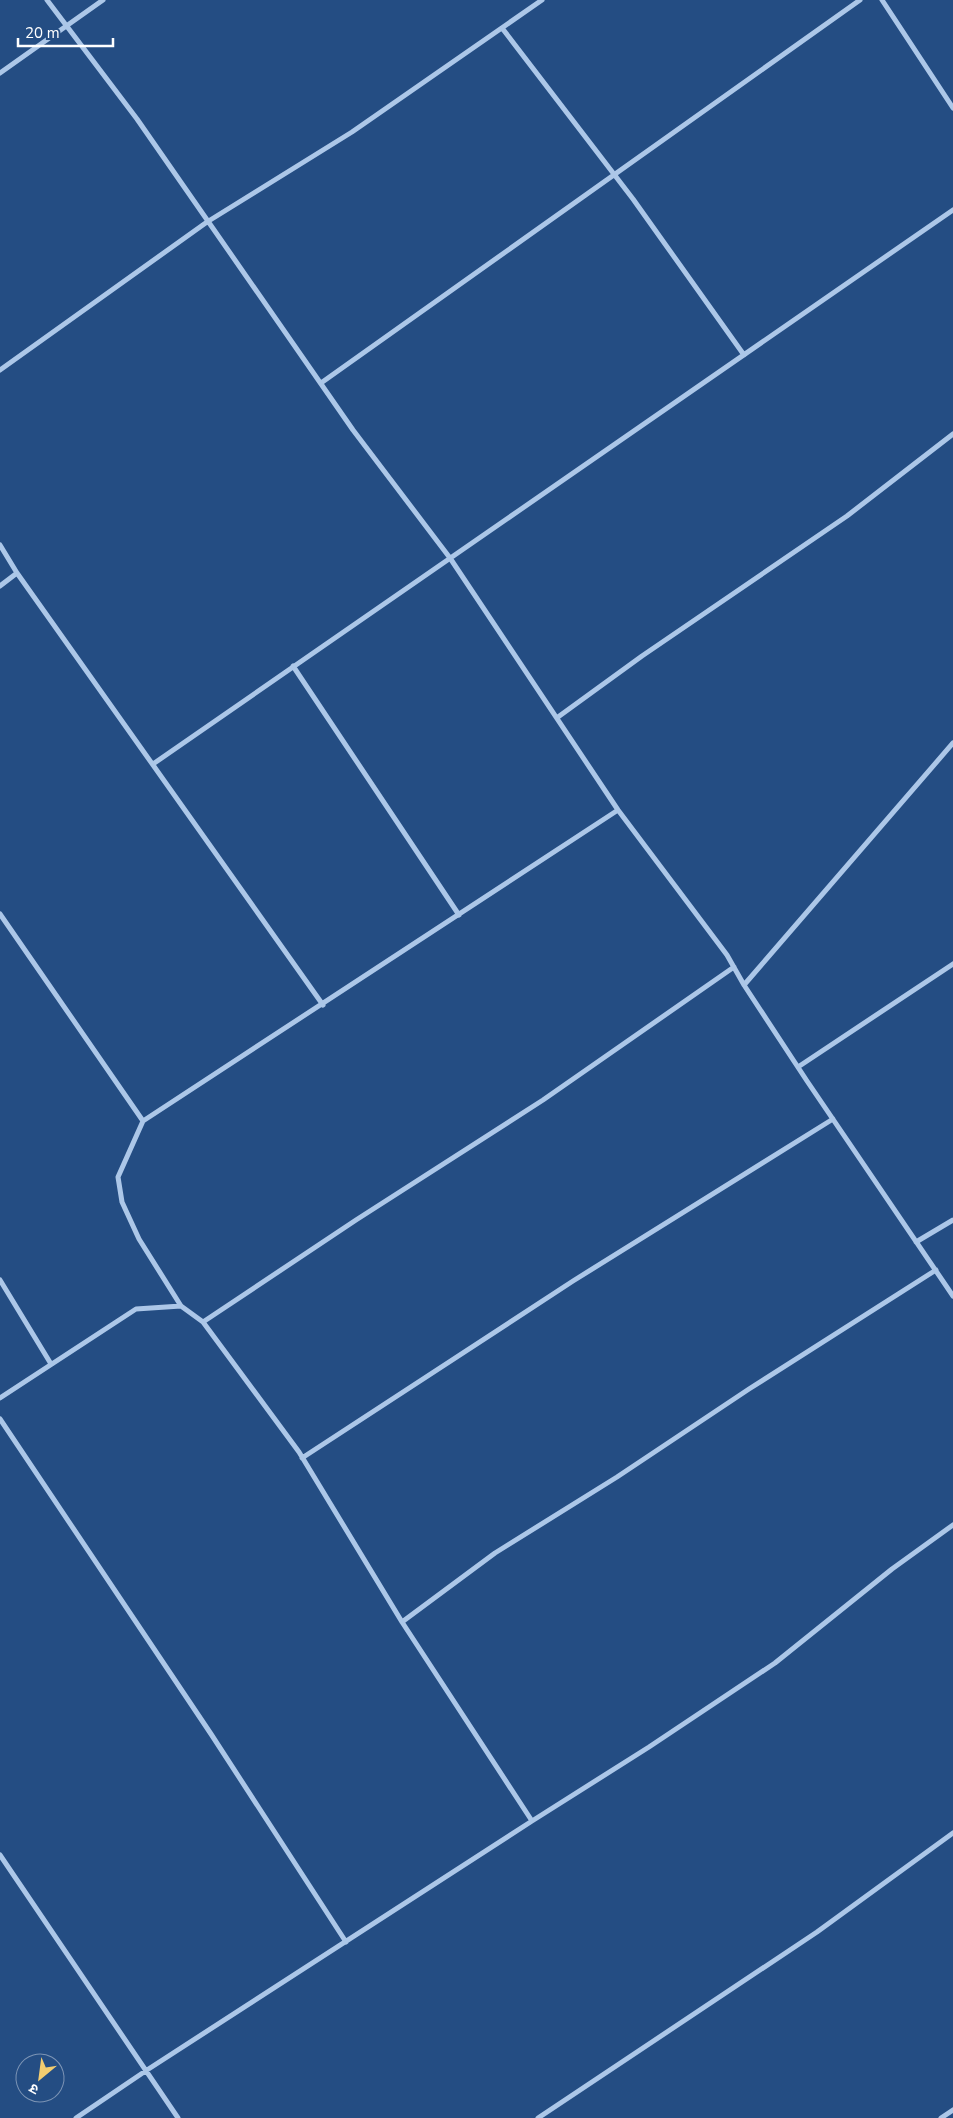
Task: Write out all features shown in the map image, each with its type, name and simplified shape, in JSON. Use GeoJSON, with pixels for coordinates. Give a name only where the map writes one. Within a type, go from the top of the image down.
{"type":"FeatureCollection","features":[{"type":"Feature","properties":{"kind":"street"},"geometry":{"type":"LineString","coordinates":[[47,0],[137,119],[321,383],[450,558],[558,717],[618,810],[734,967],[832,1119],[953,1296]]}},
{"type":"Feature","properties":{"kind":"street"},"geometry":{"type":"LineString","coordinates":[[0,72],[103,0]]}},
{"type":"Feature","properties":{"kind":"street"},"geometry":{"type":"LineString","coordinates":[[0,370],[207,222],[352,132],[542,0]]}},
{"type":"Feature","properties":{"kind":"street"},"geometry":{"type":"LineString","coordinates":[[321,383],[860,0]]}},
{"type":"Feature","properties":{"kind":"street"},"geometry":{"type":"LineString","coordinates":[[882,0],[953,108]]}},
{"type":"Feature","properties":{"kind":"street"},"geometry":{"type":"LineString","coordinates":[[502,28],[613,174],[744,355]]}},
{"type":"Feature","properties":{"kind":"street"},"geometry":{"type":"LineString","coordinates":[[153,764],[953,210]]}},
{"type":"Feature","properties":{"kind":"street"},"geometry":{"type":"LineString","coordinates":[[558,717],[642,656],[847,516],[953,434]]}},
{"type":"Feature","properties":{"kind":"street"},"geometry":{"type":"LineString","coordinates":[[0,545],[17,573],[323,1005]]}},
{"type":"Feature","properties":{"kind":"street"},"geometry":{"type":"LineString","coordinates":[[0,586],[17,573]]}},
{"type":"Feature","properties":{"kind":"street"},"geometry":{"type":"LineString","coordinates":[[293,666],[459,915]]}},
{"type":"Feature","properties":{"kind":"street"},"geometry":{"type":"LineString","coordinates":[[744,985],[953,743]]}},
{"type":"Feature","properties":{"kind":"street"},"geometry":{"type":"LineString","coordinates":[[532,1820],[402,1622],[302,1458],[203,1322],[181,1306],[139,1239],[122,1202],[118,1176],[143,1121],[323,1005],[618,810]]}},
{"type":"Feature","properties":{"kind":"street"},"geometry":{"type":"LineString","coordinates":[[0,914],[143,1121]]}},
{"type":"Feature","properties":{"kind":"street"},"geometry":{"type":"LineString","coordinates":[[798,1067],[953,964]]}},
{"type":"Feature","properties":{"kind":"street"},"geometry":{"type":"LineString","coordinates":[[203,1322],[356,1220],[543,1100],[734,967]]}},
{"type":"Feature","properties":{"kind":"street"},"geometry":{"type":"LineString","coordinates":[[302,1458],[573,1280],[832,1119]]}},
{"type":"Feature","properties":{"kind":"street"},"geometry":{"type":"LineString","coordinates":[[916,1242],[953,1220]]}},
{"type":"Feature","properties":{"kind":"street"},"geometry":{"type":"LineString","coordinates":[[402,1622],[495,1553],[617,1477],[749,1389],[936,1270]]}},
{"type":"Feature","properties":{"kind":"street"},"geometry":{"type":"LineString","coordinates":[[0,1280],[52,1364]]}},
{"type":"Feature","properties":{"kind":"street"},"geometry":{"type":"LineString","coordinates":[[0,1398],[136,1309],[181,1306]]}},
{"type":"Feature","properties":{"kind":"street"},"geometry":{"type":"LineString","coordinates":[[0,1419],[206,1726],[346,1942]]}},
{"type":"Feature","properties":{"kind":"street"},"geometry":{"type":"LineString","coordinates":[[76,2118],[532,1820],[649,1747],[775,1663],[892,1569],[953,1526]]}},
{"type":"Feature","properties":{"kind":"street"},"geometry":{"type":"LineString","coordinates":[[538,2118],[818,1932],[953,1833]]}},
{"type":"Feature","properties":{"kind":"street"},"geometry":{"type":"LineString","coordinates":[[0,1855],[178,2118]]}},
{"type":"Feature","properties":{"kind":"street"},"geometry":{"type":"LineString","coordinates":[[942,2118],[953,2110]]}}]}
